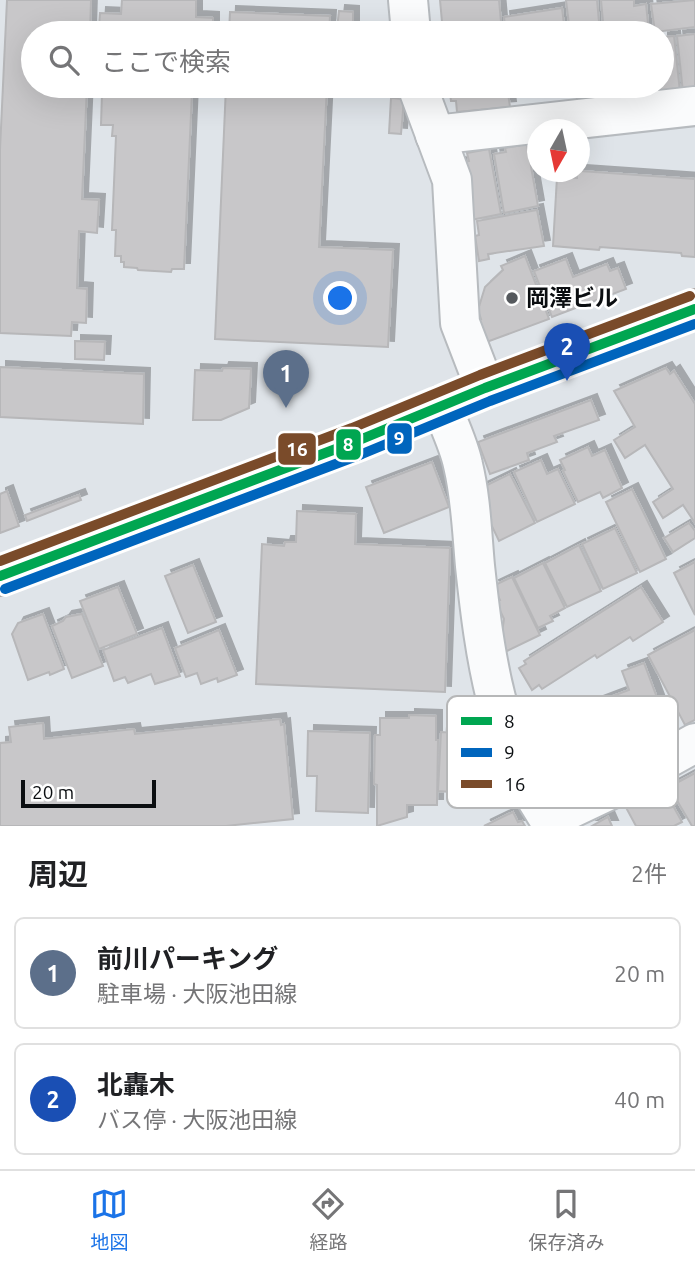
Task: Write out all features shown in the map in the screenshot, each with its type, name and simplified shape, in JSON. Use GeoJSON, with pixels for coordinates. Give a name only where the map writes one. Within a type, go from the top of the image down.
{"type":"FeatureCollection","features":[{"type":"Feature","properties":{"kind":"main road"},"geometry":{"type":"LineString","coordinates":[[0,576],[358,441],[441,405],[695,309]]}},
{"type":"Feature","properties":{"kind":"street"},"geometry":{"type":"LineString","coordinates":[[408,0],[410,21]]}},
{"type":"Feature","properties":{"kind":"street"},"geometry":{"type":"LineString","coordinates":[[421,98],[453,180],[460,323],[485,388]]}},
{"type":"Feature","properties":{"kind":"street"},"geometry":{"type":"LineString","coordinates":[[435,135],[695,106]]}},
{"type":"Feature","properties":{"kind":"street"},"geometry":{"type":"LineString","coordinates":[[441,405],[463,464],[484,635],[495,696]]}},
{"type":"Feature","properties":{"kind":"street"},"geometry":{"type":"LineString","coordinates":[[678,752],[695,743]]}},
{"type":"Feature","properties":{"kind":"street"},"geometry":{"type":"LineString","coordinates":[[541,808],[549,820],[573,808]]}},
{"type":"Feature","properties":{"kind":"building"},"geometry":{"type":"Polygon","coordinates":[[[7,0],[91,0],[90,21],[21,21],[21,98],[86,98],[82,199],[99,200],[97,233],[79,231],[77,288],[87,289],[86,323],[72,322],[71,336],[0,333],[0,149],[7,0]]]}},
{"type":"Feature","properties":{"kind":"building"},"geometry":{"type":"Polygon","coordinates":[[[122,0],[196,0],[196,17],[213,18],[213,21],[99,21],[100,13],[121,14],[122,0]]]}},
{"type":"Feature","properties":{"kind":"building"},"geometry":{"type":"Polygon","coordinates":[[[440,0],[499,0],[501,21],[442,21],[440,0]]]}},
{"type":"Feature","properties":{"kind":"building"},"geometry":{"type":"Polygon","coordinates":[[[566,0],[597,0],[599,21],[569,21],[566,0]]]}},
{"type":"Feature","properties":{"kind":"building"},"geometry":{"type":"Polygon","coordinates":[[[601,0],[634,0],[634,6],[646,4],[648,21],[603,21],[601,0]]]}},
{"type":"Feature","properties":{"kind":"building"},"geometry":{"type":"Polygon","coordinates":[[[695,0],[695,27],[674,30],[674,21],[653,21],[651,4],[695,0]]]}},
{"type":"Feature","properties":{"kind":"building"},"geometry":{"type":"Polygon","coordinates":[[[562,8],[564,21],[504,21],[504,17],[562,8]]]}},
{"type":"Feature","properties":{"kind":"building"},"geometry":{"type":"Polygon","coordinates":[[[339,11],[353,12],[353,21],[338,21],[339,11]]]}},
{"type":"Feature","properties":{"kind":"building"},"geometry":{"type":"Polygon","coordinates":[[[230,12],[330,16],[330,21],[230,21],[230,12]]]}},
{"type":"Feature","properties":{"kind":"building"},"geometry":{"type":"Polygon","coordinates":[[[695,34],[695,91],[683,92],[677,36],[695,34]]]}},
{"type":"Feature","properties":{"kind":"building"},"geometry":{"type":"Polygon","coordinates":[[[674,36],[680,92],[674,93],[674,36]]]}},
{"type":"Feature","properties":{"kind":"building"},"geometry":{"type":"Polygon","coordinates":[[[102,98],[192,98],[184,269],[172,269],[171,272],[138,270],[124,267],[121,256],[115,256],[116,230],[112,230],[116,136],[112,136],[113,125],[101,125],[102,98]]]}},
{"type":"Feature","properties":{"kind":"building"},"geometry":{"type":"Polygon","coordinates":[[[225,98],[326,98],[319,247],[393,250],[388,347],[215,339],[225,98]]]}},
{"type":"Feature","properties":{"kind":"building"},"geometry":{"type":"Polygon","coordinates":[[[391,98],[404,99],[401,134],[389,133],[391,98]]]}},
{"type":"Feature","properties":{"kind":"building"},"geometry":{"type":"Polygon","coordinates":[[[451,98],[509,98],[510,107],[457,112],[456,101],[451,101],[451,98]]]}},
{"type":"Feature","properties":{"kind":"building"},"geometry":{"type":"Polygon","coordinates":[[[577,98],[608,98],[609,102],[577,101],[577,98]]]}},
{"type":"Feature","properties":{"kind":"building"},"geometry":{"type":"Polygon","coordinates":[[[527,144],[527,182],[534,182],[538,206],[504,213],[494,154],[506,152],[505,148],[527,144]]]}},
{"type":"Feature","properties":{"kind":"building"},"geometry":{"type":"Polygon","coordinates":[[[489,149],[501,214],[471,220],[460,163],[469,161],[467,153],[489,149]]]}},
{"type":"Feature","properties":{"kind":"building"},"geometry":{"type":"Polygon","coordinates":[[[590,172],[695,179],[695,257],[682,256],[681,253],[553,246],[557,182],[590,182],[590,172]]]}},
{"type":"Feature","properties":{"kind":"building"},"geometry":{"type":"Polygon","coordinates":[[[537,210],[544,246],[488,254],[489,259],[479,261],[475,236],[479,235],[477,221],[537,210]]]}},
{"type":"Feature","properties":{"kind":"building","name":"岡澤ビル"},"geometry":{"type":"Polygon","coordinates":[[[525,256],[549,319],[484,343],[475,321],[481,319],[478,310],[485,287],[503,270],[501,266],[525,256]]]}},
{"type":"Feature","properties":{"kind":"building"},"geometry":{"type":"Polygon","coordinates":[[[566,259],[573,277],[607,264],[610,271],[618,268],[626,289],[552,317],[534,271],[566,259]]]}},
{"type":"Feature","properties":{"kind":"building"},"geometry":{"type":"Polygon","coordinates":[[[75,341],[105,342],[104,360],[75,359],[75,341]]]}},
{"type":"Feature","properties":{"kind":"building"},"geometry":{"type":"Polygon","coordinates":[[[0,367],[144,374],[143,424],[0,417],[0,367]]]}},
{"type":"Feature","properties":{"kind":"building"},"geometry":{"type":"Polygon","coordinates":[[[223,368],[251,369],[249,408],[221,420],[193,420],[195,370],[222,371],[223,368]]]}},
{"type":"Feature","properties":{"kind":"building"},"geometry":{"type":"Polygon","coordinates":[[[666,368],[670,374],[674,371],[695,404],[695,523],[683,505],[663,518],[653,502],[673,489],[645,445],[625,458],[614,440],[635,427],[614,391],[666,368]]]}},
{"type":"Feature","properties":{"kind":"building"},"geometry":{"type":"Polygon","coordinates":[[[591,400],[599,420],[554,436],[557,442],[527,453],[529,460],[490,474],[478,442],[591,400]]]}},
{"type":"Feature","properties":{"kind":"building"},"geometry":{"type":"Polygon","coordinates":[[[588,447],[592,456],[605,450],[622,488],[603,498],[600,492],[578,502],[560,460],[588,447]]]}},
{"type":"Feature","properties":{"kind":"building"},"geometry":{"type":"Polygon","coordinates":[[[541,460],[547,474],[558,469],[575,504],[537,522],[514,472],[541,460]]]}},
{"type":"Feature","properties":{"kind":"building"},"geometry":{"type":"Polygon","coordinates":[[[432,462],[449,507],[384,533],[366,487],[432,462]]]}},
{"type":"Feature","properties":{"kind":"building"},"geometry":{"type":"Polygon","coordinates":[[[510,474],[535,523],[499,541],[479,489],[510,474]]]}},
{"type":"Feature","properties":{"kind":"building"},"geometry":{"type":"Polygon","coordinates":[[[632,489],[666,559],[640,572],[606,502],[632,489]]]}},
{"type":"Feature","properties":{"kind":"building"},"geometry":{"type":"Polygon","coordinates":[[[7,491],[19,526],[0,533],[0,494],[7,491]]]}},
{"type":"Feature","properties":{"kind":"building"},"geometry":{"type":"Polygon","coordinates":[[[79,495],[81,500],[27,521],[25,515],[79,495]]]}},
{"type":"Feature","properties":{"kind":"building"},"geometry":{"type":"Polygon","coordinates":[[[297,511],[356,514],[355,544],[450,548],[445,692],[256,684],[262,544],[284,546],[285,542],[296,542],[297,511]]]}},
{"type":"Feature","properties":{"kind":"building"},"geometry":{"type":"Polygon","coordinates":[[[689,523],[695,531],[695,538],[673,552],[664,538],[689,523]]]}},
{"type":"Feature","properties":{"kind":"building"},"geometry":{"type":"Polygon","coordinates":[[[615,528],[637,573],[603,589],[582,544],[615,528]]]}},
{"type":"Feature","properties":{"kind":"building"},"geometry":{"type":"Polygon","coordinates":[[[579,545],[601,591],[567,607],[545,563],[579,545]]]}},
{"type":"Feature","properties":{"kind":"building"},"geometry":{"type":"Polygon","coordinates":[[[695,562],[695,615],[674,573],[695,562]]]}},
{"type":"Feature","properties":{"kind":"building"},"geometry":{"type":"Polygon","coordinates":[[[543,563],[565,608],[550,616],[553,621],[538,628],[514,578],[543,563]]]}},
{"type":"Feature","properties":{"kind":"building"},"geometry":{"type":"Polygon","coordinates":[[[193,565],[216,622],[188,633],[165,576],[193,565]]]}},
{"type":"Feature","properties":{"kind":"building"},"geometry":{"type":"Polygon","coordinates":[[[512,577],[540,635],[507,651],[501,640],[504,619],[496,602],[500,600],[493,586],[512,577]]]}},
{"type":"Feature","properties":{"kind":"building"},"geometry":{"type":"Polygon","coordinates":[[[118,587],[137,634],[99,649],[80,601],[118,587]]]}},
{"type":"Feature","properties":{"kind":"building"},"geometry":{"type":"Polygon","coordinates":[[[641,587],[663,622],[633,641],[630,637],[597,658],[595,655],[542,689],[539,685],[532,690],[519,668],[526,664],[524,661],[641,587]]]}},
{"type":"Feature","properties":{"kind":"building"},"geometry":{"type":"Polygon","coordinates":[[[43,614],[64,669],[28,680],[12,634],[18,623],[43,614]]]}},
{"type":"Feature","properties":{"kind":"building"},"geometry":{"type":"Polygon","coordinates":[[[82,614],[103,666],[72,678],[52,626],[66,617],[82,614]]]}},
{"type":"Feature","properties":{"kind":"building"},"geometry":{"type":"Polygon","coordinates":[[[162,628],[180,676],[155,684],[151,674],[128,683],[125,677],[114,681],[103,650],[162,628]]]}},
{"type":"Feature","properties":{"kind":"building"},"geometry":{"type":"Polygon","coordinates":[[[219,630],[237,675],[218,682],[217,678],[201,684],[197,673],[186,677],[175,648],[219,630]]]}},
{"type":"Feature","properties":{"kind":"building"},"geometry":{"type":"Polygon","coordinates":[[[695,630],[695,720],[685,725],[678,712],[678,696],[670,696],[648,655],[695,630]]]}},
{"type":"Feature","properties":{"kind":"building"},"geometry":{"type":"Polygon","coordinates":[[[644,663],[656,696],[613,696],[629,690],[622,671],[644,663]]]}},
{"type":"Feature","properties":{"kind":"building"},"geometry":{"type":"Polygon","coordinates":[[[409,715],[436,716],[437,805],[407,805],[407,817],[377,826],[375,735],[380,735],[380,718],[409,718],[409,715]]]}},
{"type":"Feature","properties":{"kind":"building"},"geometry":{"type":"Polygon","coordinates":[[[280,719],[281,725],[284,724],[293,819],[226,826],[0,826],[0,743],[11,742],[9,727],[43,723],[44,739],[134,729],[135,734],[280,719]]]}},
{"type":"Feature","properties":{"kind":"building"},"geometry":{"type":"Polygon","coordinates":[[[308,731],[370,733],[368,813],[316,811],[317,776],[307,776],[308,731]]]}},
{"type":"Feature","properties":{"kind":"building"},"geometry":{"type":"Polygon","coordinates":[[[441,732],[447,732],[447,792],[438,791],[441,732]]]}},
{"type":"Feature","properties":{"kind":"building"},"geometry":{"type":"Polygon","coordinates":[[[695,773],[695,826],[692,826],[678,802],[678,782],[695,773]]]}},
{"type":"Feature","properties":{"kind":"building"},"geometry":{"type":"Polygon","coordinates":[[[626,808],[674,808],[682,822],[674,826],[636,826],[626,808]]]}},
{"type":"Feature","properties":{"kind":"building"},"geometry":{"type":"Polygon","coordinates":[[[513,812],[518,822],[522,821],[525,826],[484,826],[513,812]]]}},
{"type":"Feature","properties":{"kind":"building"},"geometry":{"type":"Polygon","coordinates":[[[608,817],[612,826],[592,826],[608,817]]]}},
{"type":"Feature","properties":{"kind":"transit line","name":"16"},"geometry":{"type":"LineString","coordinates":[[0,561],[690,296]]}},
{"type":"Feature","properties":{"kind":"transit line","name":"8"},"geometry":{"type":"LineString","coordinates":[[0,576],[695,309]]}},
{"type":"Feature","properties":{"kind":"transit line","name":"9"},"geometry":{"type":"LineString","coordinates":[[5,589],[695,324]]}},
{"type":"Feature","properties":{"kind":"place","name":"岡澤ビル"},"geometry":{"type":"Point","coordinates":[512,298]}},
{"type":"Feature","properties":{"kind":"place","name":"北轟木"},"geometry":{"type":"Point","coordinates":[567,381]}},
{"type":"Feature","properties":{"kind":"place","name":"前川パーキング"},"geometry":{"type":"Point","coordinates":[286,408]}}]}
